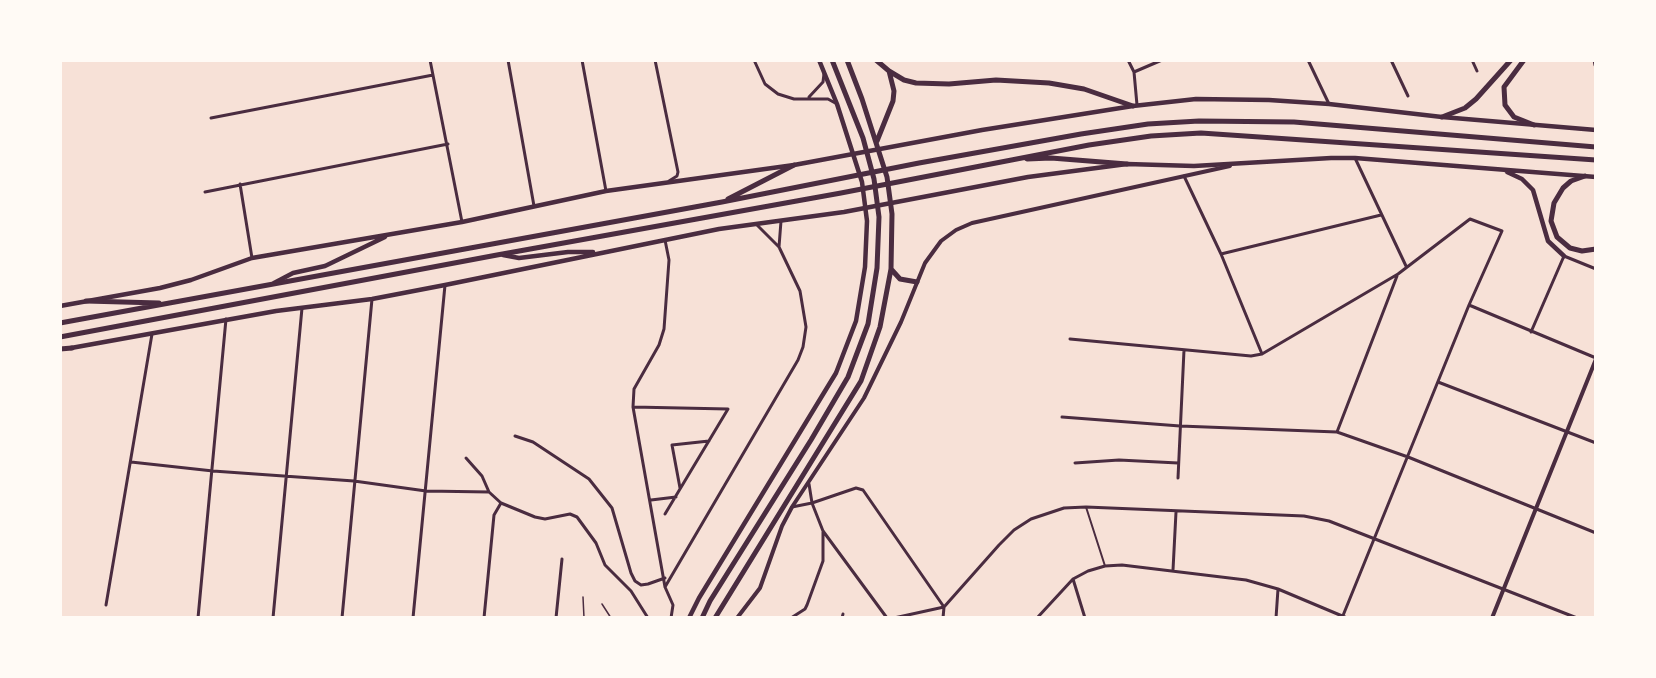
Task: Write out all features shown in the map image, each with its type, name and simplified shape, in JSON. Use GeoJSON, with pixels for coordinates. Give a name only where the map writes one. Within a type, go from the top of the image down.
{"type":"FeatureCollection","features":[{"type":"Feature","properties":{"kind":"highway"},"geometry":{"type":"LineString","coordinates":[[702,618],[710,601],[848,377],[868,324],[878,268],[879,217],[874,179],[863,138],[832,60]]}},
{"type":"Feature","properties":{"kind":"highway"},"geometry":{"type":"LineString","coordinates":[[715,618],[861,381],[880,327],[891,268],[892,214],[887,177],[847,60]]}},
{"type":"Feature","properties":{"kind":"highway"},"geometry":{"type":"LineString","coordinates":[[876,60],[904,80],[928,85],[996,80],[1049,83],[1084,89],[1135,106]]}},
{"type":"Feature","properties":{"kind":"highway"},"geometry":{"type":"LineString","coordinates":[[1442,117],[1465,108],[1476,99],[1511,60]]}},
{"type":"Feature","properties":{"kind":"highway"},"geometry":{"type":"LineString","coordinates":[[1524,60],[1504,87],[1504,105],[1514,117],[1534,125]]}},
{"type":"Feature","properties":{"kind":"highway"},"geometry":{"type":"LineString","coordinates":[[1595,60],[1596,65]]}},
{"type":"Feature","properties":{"kind":"highway"},"geometry":{"type":"LineString","coordinates":[[876,142],[893,101],[893,82],[889,71]]}},
{"type":"Feature","properties":{"kind":"highway"},"geometry":{"type":"LineString","coordinates":[[60,323],[722,202],[919,163],[1148,124],[1199,120],[1294,122],[1596,147]]}},
{"type":"Feature","properties":{"kind":"highway"},"geometry":{"type":"LineString","coordinates":[[60,337],[841,193],[1089,144],[1200,133],[1596,160]]}},
{"type":"Feature","properties":{"kind":"highway"},"geometry":{"type":"LineString","coordinates":[[1007,160],[1051,158],[1127,164]]}},
{"type":"Feature","properties":{"kind":"highway"},"geometry":{"type":"LineString","coordinates":[[722,202],[794,165]]}},
{"type":"Feature","properties":{"kind":"highway"},"geometry":{"type":"LineString","coordinates":[[1585,176],[1571,181],[1563,188],[1554,203],[1551,221],[1557,237],[1570,248],[1582,251],[1596,249]]}},
{"type":"Feature","properties":{"kind":"highway"},"geometry":{"type":"LineString","coordinates":[[891,268],[900,279],[917,282]]}},
{"type":"Feature","properties":{"kind":"highway"},"geometry":{"type":"LineString","coordinates":[[86,301],[170,303]]}},
{"type":"Feature","properties":{"kind":"highway"},"geometry":{"type":"LineString","coordinates":[[60,350],[72,348]]}},
{"type":"Feature","properties":{"kind":"main road"},"geometry":{"type":"LineString","coordinates":[[689,618],[836,373],[856,321],[865,267],[867,221],[862,182],[837,104],[819,60]]}},
{"type":"Feature","properties":{"kind":"main road"},"geometry":{"type":"LineString","coordinates":[[60,306],[160,288],[252,258],[462,222],[606,191],[794,165],[903,144],[1135,106],[1208,99],[1329,104],[1442,117],[1596,130]]}},
{"type":"Feature","properties":{"kind":"main road"},"geometry":{"type":"LineString","coordinates":[[72,348],[226,319],[372,299],[600,252],[756,224],[844,212],[1028,177],[1127,164],[1234,165],[1355,158],[1596,177]]}},
{"type":"Feature","properties":{"kind":"main road"},"geometry":{"type":"LineString","coordinates":[[1504,171],[1522,179],[1533,190],[1548,241],[1564,256]]}},
{"type":"Feature","properties":{"kind":"main road"},"geometry":{"type":"LineString","coordinates":[[269,285],[293,273],[325,266],[393,234]]}},
{"type":"Feature","properties":{"kind":"main road"},"geometry":{"type":"LineString","coordinates":[[497,255],[519,258],[568,252],[600,252]]}},
{"type":"Feature","properties":{"kind":"street"},"geometry":{"type":"LineString","coordinates":[[430,60],[462,222]]}},
{"type":"Feature","properties":{"kind":"street"},"geometry":{"type":"LineString","coordinates":[[508,60],[534,206]]}},
{"type":"Feature","properties":{"kind":"street"},"geometry":{"type":"LineString","coordinates":[[582,60],[606,191]]}},
{"type":"Feature","properties":{"kind":"street"},"geometry":{"type":"LineString","coordinates":[[655,60],[678,172],[677,176],[669,182]]}},
{"type":"Feature","properties":{"kind":"street"},"geometry":{"type":"LineString","coordinates":[[754,60],[765,84],[778,94],[794,99],[828,99],[837,104]]}},
{"type":"Feature","properties":{"kind":"street"},"geometry":{"type":"LineString","coordinates":[[1128,60],[1134,72],[1135,106]]}},
{"type":"Feature","properties":{"kind":"street"},"geometry":{"type":"LineString","coordinates":[[1134,72],[1162,60]]}},
{"type":"Feature","properties":{"kind":"street"},"geometry":{"type":"LineString","coordinates":[[1308,60],[1329,104]]}},
{"type":"Feature","properties":{"kind":"street"},"geometry":{"type":"LineString","coordinates":[[1391,60],[1408,96]]}},
{"type":"Feature","properties":{"kind":"street"},"geometry":{"type":"LineString","coordinates":[[1472,60],[1477,71]]}},
{"type":"Feature","properties":{"kind":"street"},"geometry":{"type":"LineString","coordinates":[[807,98],[823,82],[824,72]]}},
{"type":"Feature","properties":{"kind":"street"},"geometry":{"type":"LineString","coordinates":[[211,118],[434,75]]}},
{"type":"Feature","properties":{"kind":"street"},"geometry":{"type":"LineString","coordinates":[[205,192],[448,144]]}},
{"type":"Feature","properties":{"kind":"street"},"geometry":{"type":"LineString","coordinates":[[1355,158],[1406,266]]}},
{"type":"Feature","properties":{"kind":"street"},"geometry":{"type":"LineString","coordinates":[[737,618],[760,588],[782,526],[792,507],[864,398],[925,263],[941,241],[956,230],[972,223],[1234,165]]}},
{"type":"Feature","properties":{"kind":"street"},"geometry":{"type":"LineString","coordinates":[[1184,176],[1221,254],[1262,354]]}},
{"type":"Feature","properties":{"kind":"street"},"geometry":{"type":"LineString","coordinates":[[240,184],[252,258]]}},
{"type":"Feature","properties":{"kind":"street"},"geometry":{"type":"LineString","coordinates":[[1221,254],[1381,215]]}},
{"type":"Feature","properties":{"kind":"street"},"geometry":{"type":"LineString","coordinates":[[1037,618],[1073,579],[1105,566],[1122,565],[1246,580],[1278,589],[1344,617],[1469,305],[1502,231],[1470,219],[1398,274],[1262,354],[1251,356],[1070,339]]}},
{"type":"Feature","properties":{"kind":"street"},"geometry":{"type":"LineString","coordinates":[[779,247],[781,221]]}},
{"type":"Feature","properties":{"kind":"street"},"geometry":{"type":"LineString","coordinates":[[665,587],[798,360],[803,347],[806,327],[800,291],[779,247],[756,224]]}},
{"type":"Feature","properties":{"kind":"street"},"geometry":{"type":"LineString","coordinates":[[665,240],[669,260],[664,329],[659,345],[634,389],[633,407],[665,587],[673,605],[671,618]]}},
{"type":"Feature","properties":{"kind":"street"},"geometry":{"type":"LineString","coordinates":[[1531,332],[1564,256],[1596,269]]}},
{"type":"Feature","properties":{"kind":"street"},"geometry":{"type":"LineString","coordinates":[[1337,432],[1398,274]]}},
{"type":"Feature","properties":{"kind":"street"},"geometry":{"type":"LineString","coordinates":[[413,618],[445,285]]}},
{"type":"Feature","properties":{"kind":"street"},"geometry":{"type":"LineString","coordinates":[[342,618],[372,299]]}},
{"type":"Feature","properties":{"kind":"street"},"geometry":{"type":"LineString","coordinates":[[1469,305],[1596,358],[1492,618]]}},
{"type":"Feature","properties":{"kind":"street"},"geometry":{"type":"LineString","coordinates":[[273,618],[302,308]]}},
{"type":"Feature","properties":{"kind":"street"},"geometry":{"type":"LineString","coordinates":[[198,618],[226,319]]}},
{"type":"Feature","properties":{"kind":"street"},"geometry":{"type":"LineString","coordinates":[[106,605],[152,333]]}},
{"type":"Feature","properties":{"kind":"street"},"geometry":{"type":"LineString","coordinates":[[1178,478],[1184,350]]}},
{"type":"Feature","properties":{"kind":"street"},"geometry":{"type":"LineString","coordinates":[[1438,382],[1596,443]]}},
{"type":"Feature","properties":{"kind":"street"},"geometry":{"type":"LineString","coordinates":[[633,407],[728,408],[665,514]]}},
{"type":"Feature","properties":{"kind":"street"},"geometry":{"type":"LineString","coordinates":[[1062,417],[1180,426],[1337,432],[1408,457],[1596,532]]}},
{"type":"Feature","properties":{"kind":"street"},"geometry":{"type":"LineString","coordinates":[[515,436],[533,442],[589,478],[612,508],[635,581],[641,585],[664,578]]}},
{"type":"Feature","properties":{"kind":"street"},"geometry":{"type":"LineString","coordinates":[[680,490],[672,444],[709,441]]}},
{"type":"Feature","properties":{"kind":"street"},"geometry":{"type":"LineString","coordinates":[[466,458],[482,476],[489,492],[501,503],[545,519],[570,514],[577,517],[596,543],[605,565],[631,591],[648,618]]}},
{"type":"Feature","properties":{"kind":"street"},"geometry":{"type":"LineString","coordinates":[[1075,463],[1119,460],[1178,463]]}},
{"type":"Feature","properties":{"kind":"street"},"geometry":{"type":"LineString","coordinates":[[130,462],[213,471],[354,481],[426,491],[489,492]]}},
{"type":"Feature","properties":{"kind":"street"},"geometry":{"type":"LineString","coordinates":[[809,484],[812,503],[823,531],[887,618]]}},
{"type":"Feature","properties":{"kind":"street"},"geometry":{"type":"LineString","coordinates":[[792,507],[812,503],[856,488],[863,490],[944,607],[943,618]]}},
{"type":"Feature","properties":{"kind":"street"},"geometry":{"type":"LineString","coordinates":[[651,500],[676,496]]}},
{"type":"Feature","properties":{"kind":"street"},"geometry":{"type":"LineString","coordinates":[[484,618],[494,515],[501,503]]}},
{"type":"Feature","properties":{"kind":"street"},"geometry":{"type":"LineString","coordinates":[[1086,507],[1105,566]]}},
{"type":"Feature","properties":{"kind":"street"},"geometry":{"type":"LineString","coordinates":[[894,618],[944,607],[1014,530],[1031,519],[1064,508],[1086,507],[1304,516],[1329,521],[1577,618]]}},
{"type":"Feature","properties":{"kind":"street"},"geometry":{"type":"LineString","coordinates":[[1173,570],[1176,512]]}},
{"type":"Feature","properties":{"kind":"street"},"geometry":{"type":"LineString","coordinates":[[791,618],[805,609],[811,594],[823,561],[823,531]]}},
{"type":"Feature","properties":{"kind":"street"},"geometry":{"type":"LineString","coordinates":[[556,618],[562,559]]}},
{"type":"Feature","properties":{"kind":"street"},"geometry":{"type":"LineString","coordinates":[[1073,579],[1085,618]]}},
{"type":"Feature","properties":{"kind":"street"},"geometry":{"type":"LineString","coordinates":[[1276,618],[1278,589]]}},
{"type":"Feature","properties":{"kind":"lane"},"geometry":{"type":"LineString","coordinates":[[583,597],[584,618]]}},
{"type":"Feature","properties":{"kind":"lane"},"geometry":{"type":"LineString","coordinates":[[602,604],[611,618]]}}]}
